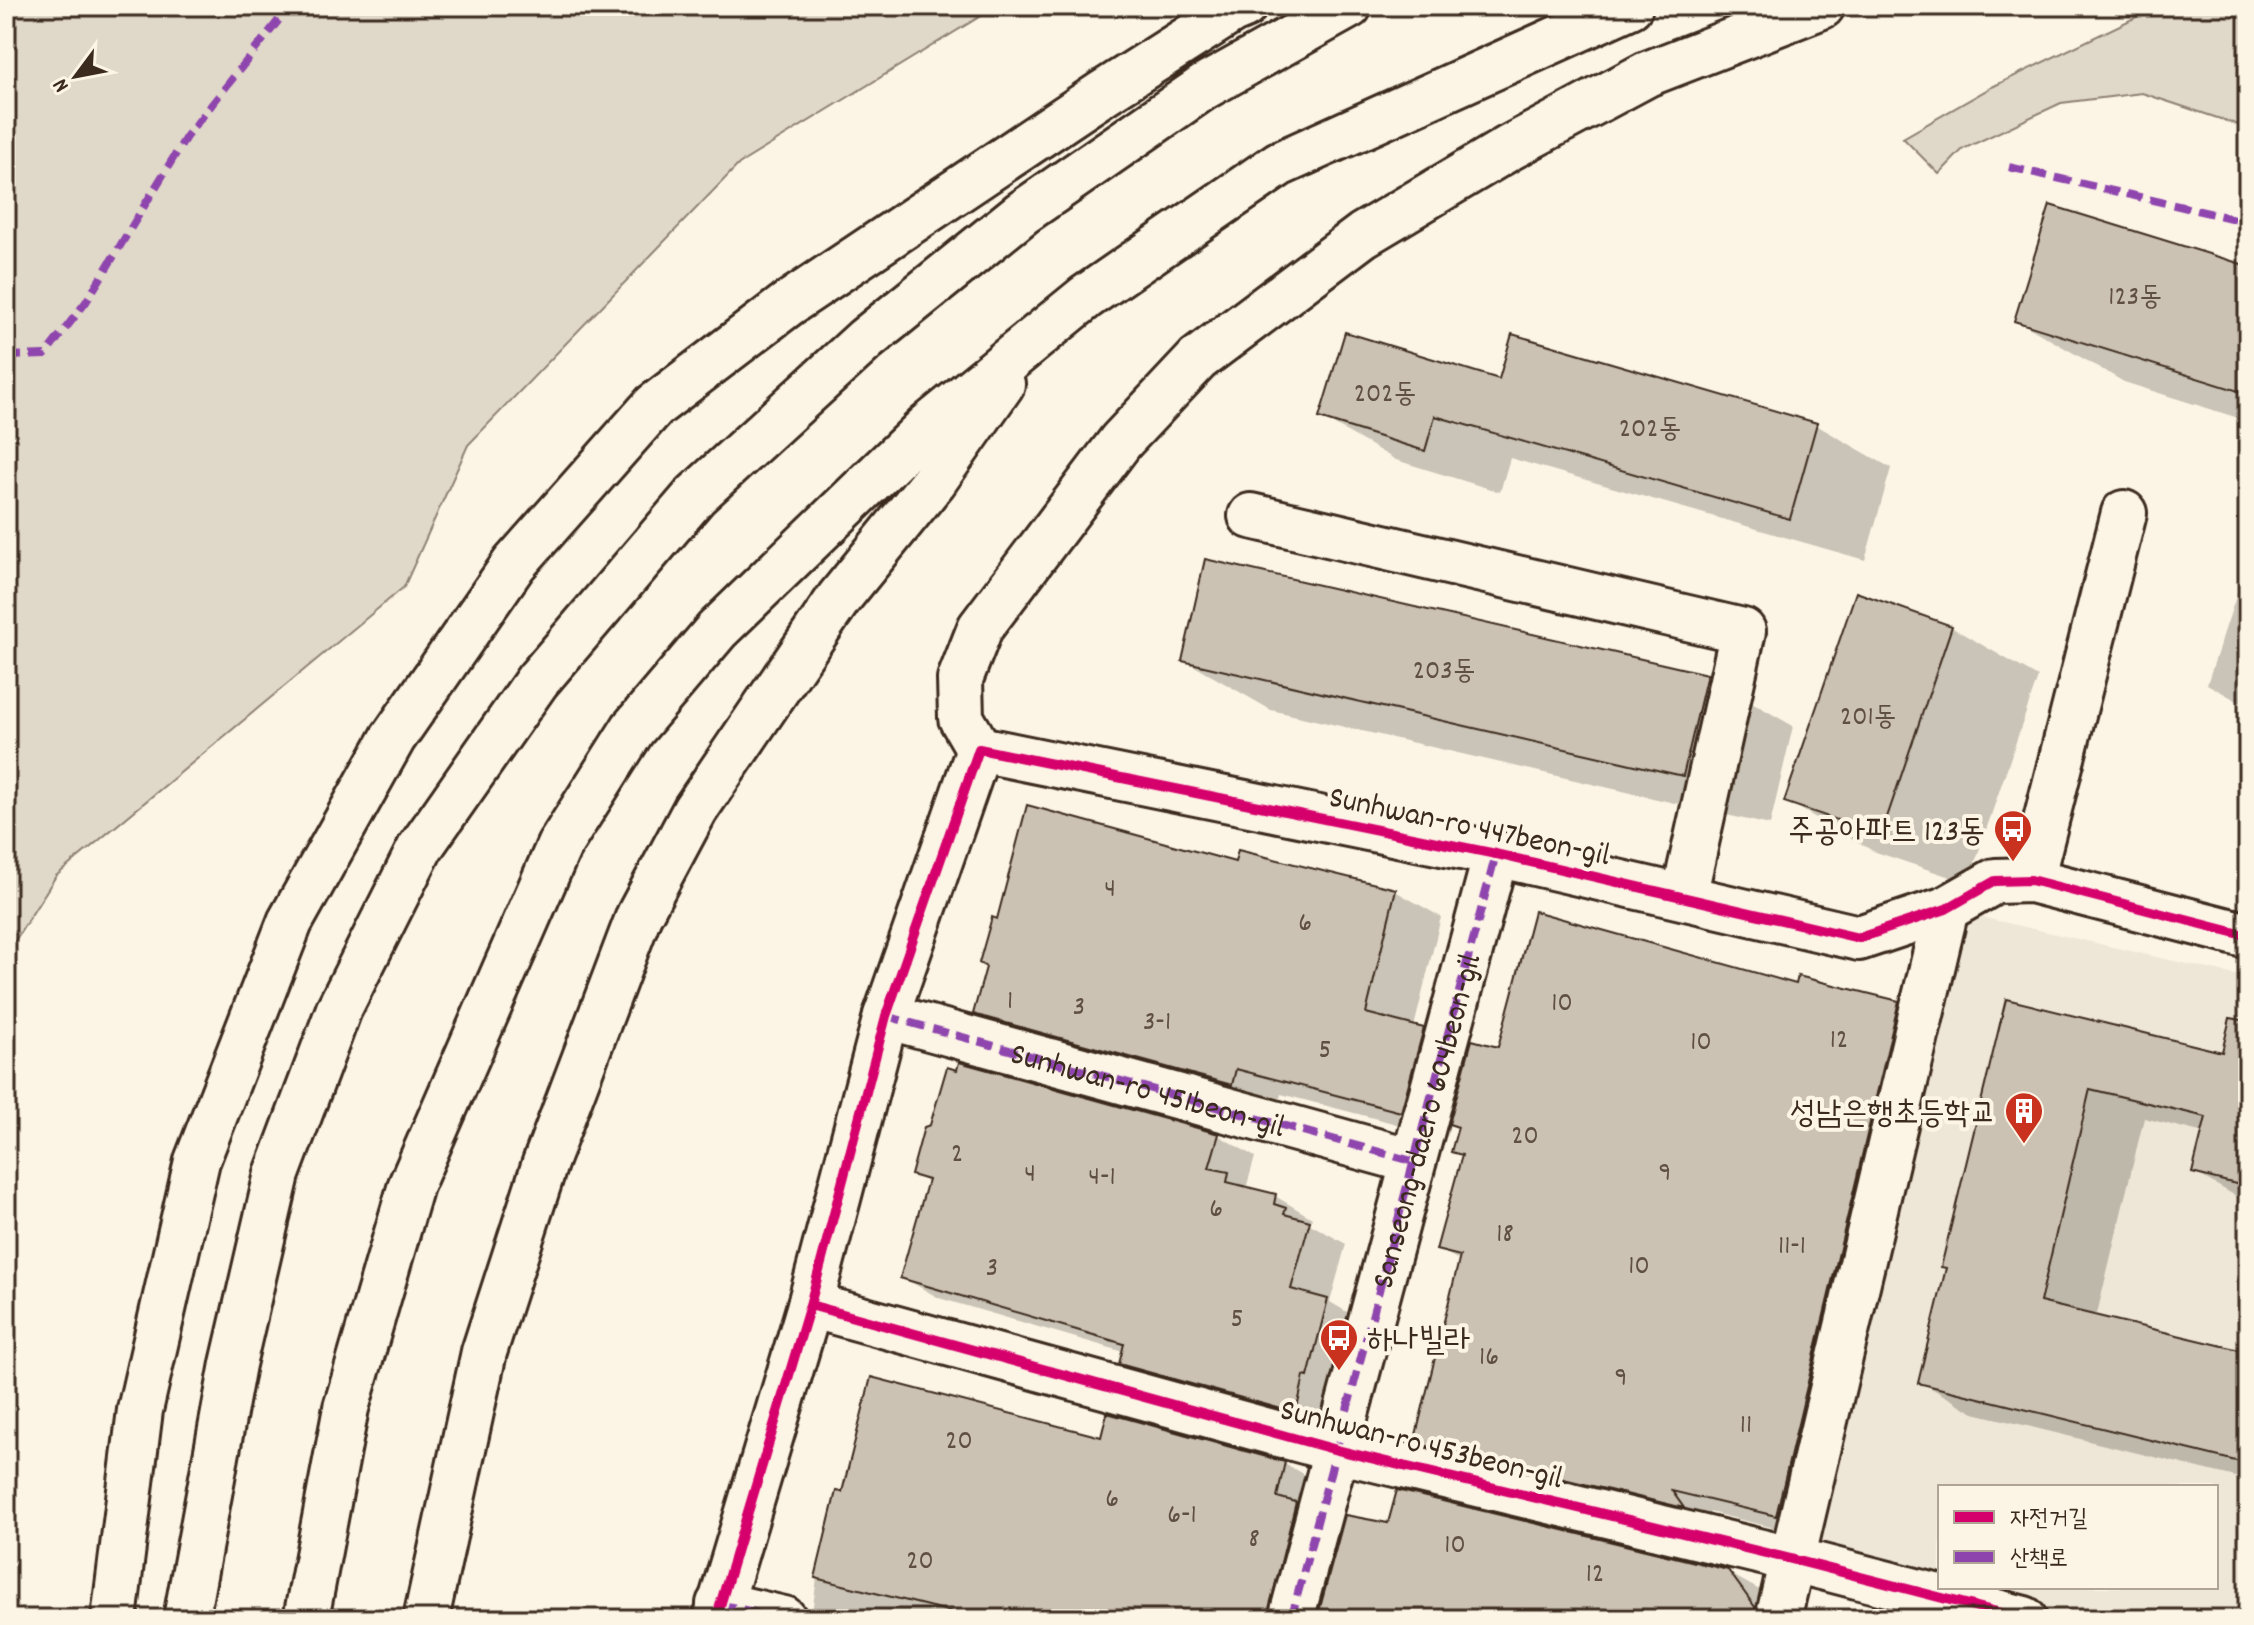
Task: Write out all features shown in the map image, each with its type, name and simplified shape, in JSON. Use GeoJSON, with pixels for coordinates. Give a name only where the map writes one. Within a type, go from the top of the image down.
{"type":"FeatureCollection","features":[{"type":"Feature","properties":{"kind":"main road"},"geometry":{"type":"LineString","coordinates":[[114,1619],[140,1410],[197,1161],[290,922],[393,738],[514,564],[654,406],[788,304],[1103,93],[1244,6]]}},
{"type":"Feature","properties":{"kind":"main road"},"geometry":{"type":"LineString","coordinates":[[186,1619],[233,1364],[277,1174],[334,1022],[420,848],[537,681],[696,495],[866,339],[1022,213],[1191,96],[1349,6]]}},
{"type":"Feature","properties":{"kind":"main road"},"geometry":{"type":"LineString","coordinates":[[306,1619],[346,1408],[411,1185],[559,846],[633,729],[717,630],[928,426],[1086,297],[1279,164],[1630,6]]}},
{"type":"Feature","properties":{"kind":"main road"},"geometry":{"type":"LineString","coordinates":[[784,1619],[718,1612],[810,1305],[886,1016],[979,749],[961,718],[960,679],[980,628],[1121,441],[1198,359],[1363,235],[1509,148],[1647,74],[1822,6]]}},
{"type":"Feature","properties":{"kind":"main road"},"geometry":{"type":"LineString","coordinates":[[426,1619],[484,1352],[545,1163],[639,915],[695,810],[831,610],[934,481],[1034,339]]}},
{"type":"Feature","properties":{"kind":"main road"},"geometry":{"type":"LineString","coordinates":[[2031,880],[2124,513]]}},
{"type":"Feature","properties":{"kind":"main road"},"geometry":{"type":"LineString","coordinates":[[1251,516],[1743,631],[1684,897]]}},
{"type":"Feature","properties":{"kind":"main road","name":"Sunhwan-ro 447beon-gil"},"geometry":{"type":"LineString","coordinates":[[979,749],[1496,854],[1859,938],[1946,909],[1995,881],[2031,880],[2248,936]]}},
{"type":"Feature","properties":{"kind":"main road","name":"Sanseong-daero 604beon-gil"},"geometry":{"type":"LineString","coordinates":[[1291,1619],[1496,854]]}},
{"type":"Feature","properties":{"kind":"main road"},"geometry":{"type":"LineString","coordinates":[[1778,1619],[1946,909]]}},
{"type":"Feature","properties":{"kind":"main road","name":"Sunhwan-ro 451beon-gil"},"geometry":{"type":"LineString","coordinates":[[886,1016],[1412,1161]]}},
{"type":"Feature","properties":{"kind":"main road","name":"Sunhwan-ro 453beon-gil"},"geometry":{"type":"LineString","coordinates":[[810,1305],[1337,1450],[1791,1559],[2024,1619]]}},
{"type":"Feature","properties":{"kind":"shaded area"},"geometry":{"type":"Polygon","coordinates":[[[6,6],[997,6],[739,164],[468,445],[404,587],[56,876],[6,955],[6,6]]]}},
{"type":"Feature","properties":{"kind":"shaded area"},"geometry":{"type":"Polygon","coordinates":[[[2159,6],[2248,6],[2248,128],[2142,93],[2061,103],[1963,149],[1939,174],[1903,138],[1992,87],[2159,6]]]}},
{"type":"Feature","properties":{"kind":"shaded area"},"geometry":{"type":"Polygon","coordinates":[[[1946,909],[2248,978],[2248,1619],[2021,1619],[1791,1559],[1946,909]]]}},
{"type":"Feature","properties":{"kind":"building"},"geometry":{"type":"Polygon","coordinates":[[[2050,205],[2248,266],[2248,394],[2014,321],[2050,205]]]}},
{"type":"Feature","properties":{"kind":"building"},"geometry":{"type":"Polygon","coordinates":[[[1345,332],[1499,379],[1512,334],[1817,423],[1790,519],[1435,416],[1425,451],[1319,418],[1345,332]]]}},
{"type":"Feature","properties":{"kind":"building"},"geometry":{"type":"Polygon","coordinates":[[[1205,559],[1707,674],[1683,776],[1182,661],[1205,559]]]}},
{"type":"Feature","properties":{"kind":"building"},"geometry":{"type":"Polygon","coordinates":[[[1856,592],[1952,626],[1881,835],[1784,802],[1856,592]]]}},
{"type":"Feature","properties":{"kind":"building"},"geometry":{"type":"Polygon","coordinates":[[[1027,805],[1235,862],[1238,850],[1396,889],[1366,1013],[1424,1028],[1401,1112],[1236,1069],[1232,1085],[973,1014],[986,967],[979,963],[992,917],[997,919],[1027,805]]]}},
{"type":"Feature","properties":{"kind":"building"},"geometry":{"type":"Polygon","coordinates":[[[1534,911],[1796,984],[1798,976],[1899,1001],[1776,1516],[1672,1491],[1684,1508],[1414,1443],[1460,1256],[1436,1250],[1462,1155],[1451,1152],[1458,1127],[1449,1124],[1472,1040],[1498,1047],[1534,911]]]}},
{"type":"Feature","properties":{"kind":"building"},"geometry":{"type":"Polygon","coordinates":[[[2006,999],[2222,1052],[2230,1018],[2248,1021],[2248,1187],[2192,1173],[2206,1117],[2090,1089],[2040,1302],[2248,1352],[2248,1464],[1918,1383],[1946,1268],[1941,1267],[2006,999]]]}},
{"type":"Feature","properties":{"kind":"building"},"geometry":{"type":"Polygon","coordinates":[[[959,1062],[1219,1134],[1209,1168],[1229,1172],[1227,1182],[1276,1194],[1274,1204],[1286,1208],[1284,1214],[1310,1221],[1291,1289],[1328,1299],[1296,1413],[1119,1364],[1124,1344],[900,1278],[928,1180],[911,1175],[924,1127],[930,1125],[947,1067],[957,1070],[959,1062]]]}},
{"type":"Feature","properties":{"kind":"building"},"geometry":{"type":"Polygon","coordinates":[[[871,1377],[1101,1437],[1107,1413],[1285,1462],[1277,1497],[1296,1502],[1267,1619],[980,1619],[815,1578],[836,1491],[842,1492],[871,1377]]]}},
{"type":"Feature","properties":{"kind":"building"},"geometry":{"type":"Polygon","coordinates":[[[1397,1490],[1728,1570],[1755,1607],[1754,1619],[1317,1619],[1345,1515],[1388,1523],[1397,1490]]]}},
{"type":"Feature","properties":{"kind":"marked path"},"geometry":{"type":"LineString","coordinates":[[6,356],[45,355],[86,302],[186,137],[290,6]]}},
{"type":"Feature","properties":{"kind":"marked path"},"geometry":{"type":"LineString","coordinates":[[2009,167],[2248,222]]}},
{"type":"Feature","properties":{"kind":"marked path"},"geometry":{"type":"LineString","coordinates":[[1291,1619],[1496,854]]}},
{"type":"Feature","properties":{"kind":"marked path"},"geometry":{"type":"LineString","coordinates":[[886,1016],[1412,1161]]}},
{"type":"Feature","properties":{"kind":"marked path"},"geometry":{"type":"LineString","coordinates":[[719,1604],[784,1619]]}},
{"type":"Feature","properties":{"kind":"cycle path"},"geometry":{"type":"LineString","coordinates":[[716,1619],[810,1305],[886,1016],[979,749],[1496,854],[1859,938],[1946,909],[1995,881],[2031,880],[2248,936]]}},
{"type":"Feature","properties":{"kind":"cycle path"},"geometry":{"type":"LineString","coordinates":[[810,1305],[1337,1450],[1791,1559],[2024,1619]]}},
{"type":"Feature","properties":{"kind":"place","name":"주공아파트 123동"},"geometry":{"type":"Point","coordinates":[2013,863]}},
{"type":"Feature","properties":{"kind":"place","name":"성남은행초등학교"},"geometry":{"type":"Point","coordinates":[2024,1145]}},
{"type":"Feature","properties":{"kind":"place","name":"하나빌라"},"geometry":{"type":"Point","coordinates":[1339,1372]}}]}
